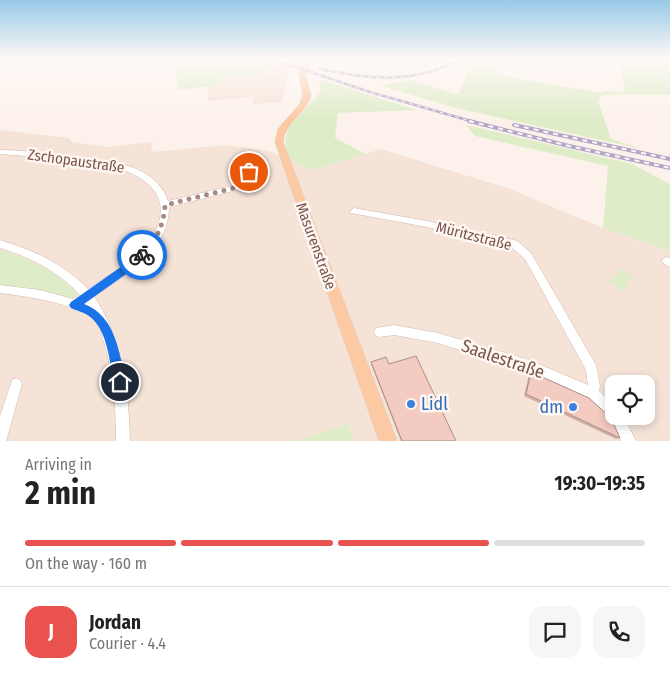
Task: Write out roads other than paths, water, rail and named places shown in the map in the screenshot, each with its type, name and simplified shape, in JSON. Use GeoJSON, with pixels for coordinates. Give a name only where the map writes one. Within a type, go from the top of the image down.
{"type":"FeatureCollection","features":[{"type":"Feature","properties":{"kind":"main road","name":"Masurenstraße"},"geometry":{"type":"LineString","coordinates":[[304,80],[308,93],[307,99],[282,126],[279,142],[388,441]]}},
{"type":"Feature","properties":{"kind":"street","name":"Zschopaustraße"},"geometry":{"type":"LineString","coordinates":[[0,152],[49,156],[127,168],[146,177],[155,185],[165,205]]}},
{"type":"Feature","properties":{"kind":"street"},"geometry":{"type":"LineString","coordinates":[[74,305],[126,269],[149,248],[160,230],[165,205],[234,188],[245,181],[253,168]]}},
{"type":"Feature","properties":{"kind":"street","name":"Müritzstraße"},"geometry":{"type":"LineString","coordinates":[[354,211],[450,228],[520,247],[528,256],[592,369],[594,386],[592,393]]}},
{"type":"Feature","properties":{"kind":"street"},"geometry":{"type":"LineString","coordinates":[[0,244],[29,253],[53,266],[71,279],[87,295],[102,320],[110,339],[118,369],[123,402],[123,441]]}},
{"type":"Feature","properties":{"kind":"street"},"geometry":{"type":"LineString","coordinates":[[0,289],[35,295],[74,305],[92,312],[102,320]]}},
{"type":"Feature","properties":{"kind":"street","name":"Saalestraße"},"geometry":{"type":"LineString","coordinates":[[380,332],[394,330],[438,338],[475,348],[529,366],[592,393],[605,405]]}},
{"type":"Feature","properties":{"kind":"street"},"geometry":{"type":"LineString","coordinates":[[0,438],[16,384]]}},
{"type":"Feature","properties":{"kind":"street","name":"Saalestraße"},"geometry":{"type":"LineString","coordinates":[[620,425],[629,441]]}},
{"type":"Feature","properties":{"kind":"railway"},"geometry":{"type":"LineString","coordinates":[[333,80],[474,122]]}},
{"type":"Feature","properties":{"kind":"railway"},"geometry":{"type":"LineString","coordinates":[[469,121],[569,146],[670,168]]}},
{"type":"Feature","properties":{"kind":"railway"},"geometry":{"type":"LineString","coordinates":[[514,125],[670,159]]}},
{"type":"Feature","properties":{"kind":"place","name":"Lidl"},"geometry":{"type":"Point","coordinates":[411,404]}},
{"type":"Feature","properties":{"kind":"place","name":"dm"},"geometry":{"type":"Point","coordinates":[573,407]}}]}
